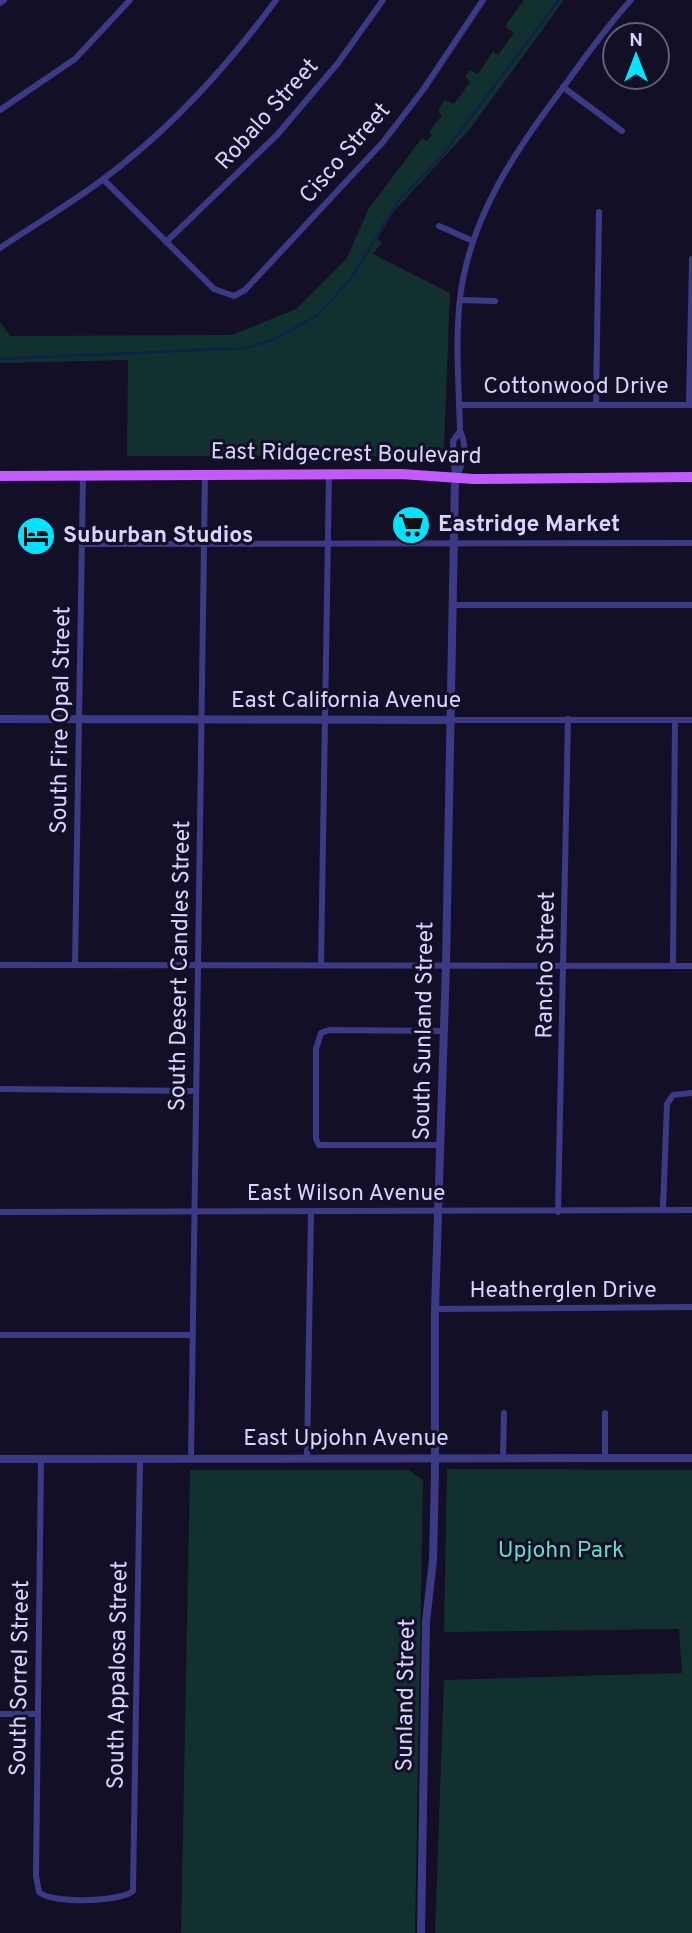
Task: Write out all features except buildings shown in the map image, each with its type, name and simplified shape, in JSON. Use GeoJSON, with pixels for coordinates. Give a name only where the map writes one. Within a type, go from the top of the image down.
{"type":"FeatureCollection","features":[{"type":"Feature","properties":{"kind":"main road","name":"East Ridgecrest Boulevard"},"geometry":{"type":"LineString","coordinates":[[0,476],[329,474],[441,475],[455,478],[692,477]]}},
{"type":"Feature","properties":{"kind":"street"},"geometry":{"type":"LineString","coordinates":[[0,110],[75,59],[130,0]]}},
{"type":"Feature","properties":{"kind":"street"},"geometry":{"type":"LineString","coordinates":[[0,248],[103,179],[211,81],[276,0]]}},
{"type":"Feature","properties":{"kind":"street","name":"Robalo Street"},"geometry":{"type":"LineString","coordinates":[[166,242],[277,135],[338,63],[383,0]]}},
{"type":"Feature","properties":{"kind":"street","name":"Cisco Street"},"geometry":{"type":"LineString","coordinates":[[166,242],[211,286],[226,295],[234,296],[245,290],[383,142],[423,90],[483,0]]}},
{"type":"Feature","properties":{"kind":"street"},"geometry":{"type":"LineString","coordinates":[[455,478],[464,465],[465,441],[460,431],[459,405],[460,300],[473,241],[503,172],[563,87],[631,0]]}},
{"type":"Feature","properties":{"kind":"street"},"geometry":{"type":"LineString","coordinates":[[563,87],[622,131]]}},
{"type":"Feature","properties":{"kind":"street"},"geometry":{"type":"LineString","coordinates":[[103,179],[166,242]]}},
{"type":"Feature","properties":{"kind":"street"},"geometry":{"type":"LineString","coordinates":[[596,405],[599,212]]}},
{"type":"Feature","properties":{"kind":"street"},"geometry":{"type":"LineString","coordinates":[[439,226],[473,241]]}},
{"type":"Feature","properties":{"kind":"street"},"geometry":{"type":"LineString","coordinates":[[690,405],[692,259]]}},
{"type":"Feature","properties":{"kind":"street"},"geometry":{"type":"LineString","coordinates":[[460,300],[495,301]]}},
{"type":"Feature","properties":{"kind":"street","name":"Cottonwood Drive"},"geometry":{"type":"LineString","coordinates":[[459,405],[690,405]]}},
{"type":"Feature","properties":{"kind":"street"},"geometry":{"type":"LineString","coordinates":[[460,431],[453,441],[453,605],[692,605]]}},
{"type":"Feature","properties":{"kind":"street","name":"South Desert Candles Street"},"geometry":{"type":"LineString","coordinates":[[191,1458],[197,1212],[195,1091],[205,474]]}},
{"type":"Feature","properties":{"kind":"street"},"geometry":{"type":"LineString","coordinates":[[321,965],[329,474]]}},
{"type":"Feature","properties":{"kind":"street","name":"South Fire Opal Street"},"geometry":{"type":"LineString","coordinates":[[75,965],[83,476]]}},
{"type":"Feature","properties":{"kind":"street"},"geometry":{"type":"LineString","coordinates":[[82,544],[692,543]]}},
{"type":"Feature","properties":{"kind":"street","name":"South Sunland Street"},"geometry":{"type":"LineString","coordinates":[[436,1458],[435,1309],[440,1212],[453,605]]}},
{"type":"Feature","properties":{"kind":"street","name":"East California Avenue"},"geometry":{"type":"LineString","coordinates":[[0,719],[692,720]]}},
{"type":"Feature","properties":{"kind":"street","name":"Rancho Street"},"geometry":{"type":"LineString","coordinates":[[558,1212],[568,719]]}},
{"type":"Feature","properties":{"kind":"street"},"geometry":{"type":"LineString","coordinates":[[673,966],[675,720]]}},
{"type":"Feature","properties":{"kind":"street"},"geometry":{"type":"LineString","coordinates":[[0,965],[692,966]]}},
{"type":"Feature","properties":{"kind":"street"},"geometry":{"type":"LineString","coordinates":[[441,1146],[323,1147],[318,1143],[318,1041],[321,1033],[329,1030],[444,1031]]}},
{"type":"Feature","properties":{"kind":"street"},"geometry":{"type":"LineString","coordinates":[[0,1089],[195,1091]]}},
{"type":"Feature","properties":{"kind":"street"},"geometry":{"type":"LineString","coordinates":[[663,1209],[665,1112],[670,1098],[681,1093],[692,1093]]}},
{"type":"Feature","properties":{"kind":"street","name":"East Wilson Avenue"},"geometry":{"type":"LineString","coordinates":[[0,1212],[692,1210]]}},
{"type":"Feature","properties":{"kind":"street"},"geometry":{"type":"LineString","coordinates":[[307,1457],[311,1212]]}},
{"type":"Feature","properties":{"kind":"street","name":"Heatherglen Drive"},"geometry":{"type":"LineString","coordinates":[[435,1309],[692,1307]]}},
{"type":"Feature","properties":{"kind":"street"},"geometry":{"type":"LineString","coordinates":[[0,1335],[192,1335]]}},
{"type":"Feature","properties":{"kind":"street"},"geometry":{"type":"LineString","coordinates":[[503,1458],[504,1413]]}},
{"type":"Feature","properties":{"kind":"street"},"geometry":{"type":"LineString","coordinates":[[605,1413],[605,1458]]}},
{"type":"Feature","properties":{"kind":"street","name":"Sunland Street"},"geometry":{"type":"LineString","coordinates":[[421,1933],[426,1622],[433,1560],[436,1458]]}},
{"type":"Feature","properties":{"kind":"street","name":"East Upjohn Avenue"},"geometry":{"type":"LineString","coordinates":[[0,1459],[692,1458]]}},
{"type":"Feature","properties":{"kind":"street","name":"South Sorrel Street"},"geometry":{"type":"LineString","coordinates":[[41,1459],[37,1876],[44,1896]]}},
{"type":"Feature","properties":{"kind":"street","name":"South Appalosa Street"},"geometry":{"type":"LineString","coordinates":[[44,1896],[55,1899],[119,1898],[133,1891],[140,1459]]}},
{"type":"Feature","properties":{"kind":"street"},"geometry":{"type":"LineString","coordinates":[[0,1714],[38,1714]]}},
{"type":"Feature","properties":{"kind":"green space"},"geometry":{"type":"Polygon","coordinates":[[[524,0],[564,0],[469,130],[383,223],[377,239],[382,242],[373,254],[450,293],[444,448],[436,456],[127,456],[128,360],[0,363],[0,322],[10,336],[232,335],[296,309],[347,258],[369,208],[422,138],[427,141],[432,135],[429,132],[442,115],[438,111],[445,100],[454,104],[470,82],[465,77],[470,70],[478,74],[493,51],[498,55],[514,33],[505,26],[524,0]]]}},
{"type":"Feature","properties":{"kind":"green space","name":"Upjohn Park"},"geometry":{"type":"Polygon","coordinates":[[[447,1469],[692,1470],[692,1933],[435,1933],[444,1680],[682,1673],[679,1629],[444,1632],[447,1469]]]}},
{"type":"Feature","properties":{"kind":"green space"},"geometry":{"type":"Polygon","coordinates":[[[190,1470],[409,1470],[423,1480],[415,1933],[181,1933],[190,1470]]]}},
{"type":"Feature","properties":{"kind":"waterway"},"geometry":{"type":"LineString","coordinates":[[0,359],[246,348],[274,339],[316,316],[350,280],[401,198],[440,158],[559,0]]}},
{"type":"Feature","properties":{"kind":"place","name":"Eastridge Market"},"geometry":{"type":"Point","coordinates":[411,525]}},
{"type":"Feature","properties":{"kind":"place","name":"Suburban Studios"},"geometry":{"type":"Point","coordinates":[36,536]}}]}
